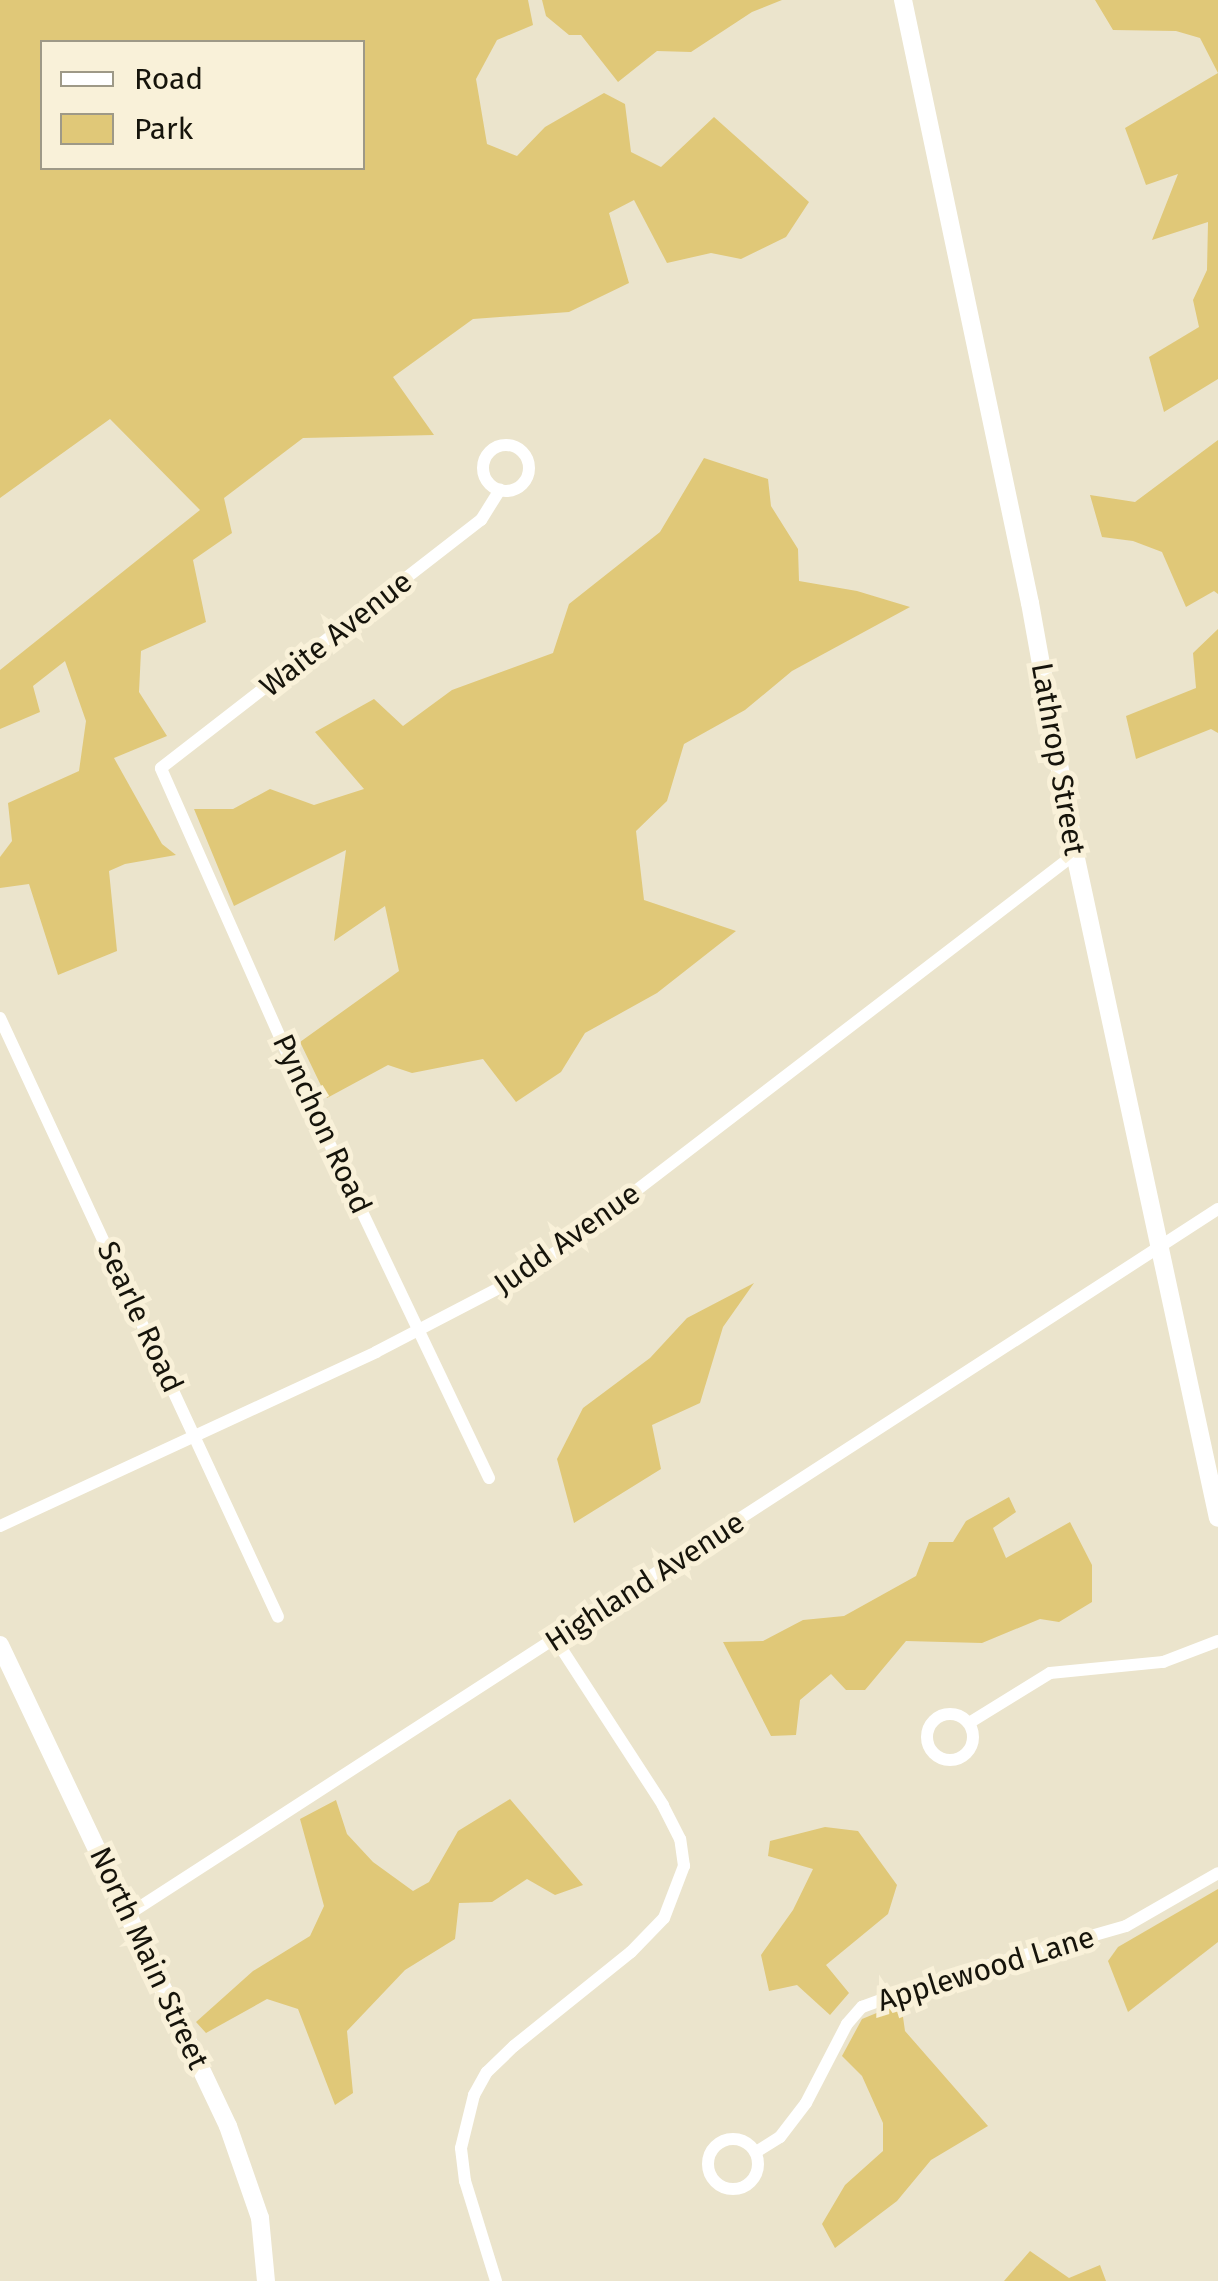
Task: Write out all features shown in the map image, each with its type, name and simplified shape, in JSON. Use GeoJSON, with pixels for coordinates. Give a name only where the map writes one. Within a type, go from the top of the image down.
{"type":"FeatureCollection","features":[{"type":"Feature","properties":{"kind":"street","name":"Lathrop Street"},"geometry":{"type":"LineString","coordinates":[[902,0],[1030,603],[1075,854],[1218,1518]]}},
{"type":"Feature","properties":{"kind":"street","name":"Waite Avenue"},"geometry":{"type":"LineString","coordinates":[[161,768],[481,520],[500,490]]}},
{"type":"Feature","properties":{"kind":"street","name":"Pynchon Road"},"geometry":{"type":"LineString","coordinates":[[161,768],[292,1062],[488,1478]]}},
{"type":"Feature","properties":{"kind":"street","name":"Judd Avenue"},"geometry":{"type":"LineString","coordinates":[[0,1526],[420,1330],[556,1252],[1075,854]]}},
{"type":"Feature","properties":{"kind":"street","name":"Searle Road"},"geometry":{"type":"LineString","coordinates":[[0,1018],[278,1618]]}},
{"type":"Feature","properties":{"kind":"street","name":"Highland Avenue"},"geometry":{"type":"LineString","coordinates":[[130,1914],[1218,1210]]}},
{"type":"Feature","properties":{"kind":"street"},"geometry":{"type":"LineString","coordinates":[[496,2281],[465,2181],[461,2148],[474,2095],[488,2072],[514,2046],[631,1952],[664,1918],[684,1866],[680,1839],[663,1806],[556,1640]]}},
{"type":"Feature","properties":{"kind":"street"},"geometry":{"type":"LineString","coordinates":[[969,1723],[1050,1673],[1163,1662],[1218,1642]]}},
{"type":"Feature","properties":{"kind":"street","name":"North Main Street"},"geometry":{"type":"LineString","coordinates":[[0,1646],[130,1914],[250,2181],[260,2218],[266,2281]]}},
{"type":"Feature","properties":{"kind":"street","name":"Applewood Lane"},"geometry":{"type":"LineString","coordinates":[[756,2152],[780,2137],[806,2103],[847,2024],[862,2007],[927,1983],[1126,1926],[1218,1872]]}},
{"type":"Feature","properties":{"kind":"street","name":"Applewood Lane"},"geometry":{"type":"LineString","coordinates":[[736,2139],[756,2152],[755,2177],[742,2188],[726,2188],[712,2179],[710,2155],[720,2142],[736,2139]]}},
{"type":"Feature","properties":{"kind":"green space"},"geometry":{"type":"Polygon","coordinates":[[[0,0],[528,0],[533,25],[497,40],[476,79],[487,144],[517,156],[545,127],[604,93],[625,104],[631,152],[661,167],[714,117],[809,202],[786,237],[741,259],[711,253],[667,263],[634,200],[609,213],[629,283],[569,312],[473,319],[393,377],[434,435],[303,438],[224,498],[232,533],[193,560],[206,622],[141,651],[139,692],[167,736],[114,758],[162,844],[176,855],[125,864],[109,871],[117,951],[58,975],[29,884],[0,888],[0,857],[12,841],[8,803],[79,771],[86,721],[65,661],[33,686],[40,712],[0,729],[0,670],[200,510],[110,419],[0,498],[0,0]]]}},
{"type":"Feature","properties":{"kind":"green space"},"geometry":{"type":"Polygon","coordinates":[[[542,0],[782,0],[752,12],[691,52],[657,51],[618,82],[581,35],[569,35],[546,16],[542,0]]]}},
{"type":"Feature","properties":{"kind":"green space"},"geometry":{"type":"Polygon","coordinates":[[[1095,0],[1218,0],[1218,73],[1200,38],[1176,31],[1113,30],[1095,0]]]}},
{"type":"Feature","properties":{"kind":"green space"},"geometry":{"type":"Polygon","coordinates":[[[1218,73],[1218,379],[1164,412],[1149,357],[1199,327],[1193,300],[1207,270],[1208,222],[1152,240],[1178,174],[1146,185],[1125,128],[1218,73]]]}},
{"type":"Feature","properties":{"kind":"green space"},"geometry":{"type":"Polygon","coordinates":[[[1218,440],[1218,594],[1214,591],[1186,607],[1162,552],[1133,541],[1102,537],[1090,495],[1135,502],[1218,440]]]}},
{"type":"Feature","properties":{"kind":"green space"},"geometry":{"type":"Polygon","coordinates":[[[704,458],[768,479],[771,506],[798,549],[799,581],[857,591],[910,607],[792,671],[745,710],[684,744],[667,801],[636,831],[644,900],[736,931],[657,993],[585,1033],[561,1072],[516,1102],[483,1059],[412,1073],[388,1065],[327,1098],[300,1042],[399,971],[385,906],[334,941],[346,850],[234,906],[194,809],[233,809],[270,789],[314,805],[364,789],[315,732],[374,699],[403,726],[452,690],[553,653],[569,604],[660,532],[704,458]]]}},
{"type":"Feature","properties":{"kind":"green space"},"geometry":{"type":"Polygon","coordinates":[[[1218,629],[1218,733],[1211,729],[1136,759],[1126,716],[1196,688],[1193,653],[1218,629]]]}},
{"type":"Feature","properties":{"kind":"green space"},"geometry":{"type":"Polygon","coordinates":[[[754,1283],[723,1327],[700,1403],[652,1425],[661,1469],[574,1523],[557,1459],[583,1408],[650,1358],[687,1318],[754,1283]]]}},
{"type":"Feature","properties":{"kind":"green space"},"geometry":{"type":"Polygon","coordinates":[[[1009,1497],[1016,1512],[993,1528],[1006,1558],[1070,1522],[1092,1565],[1092,1602],[1059,1622],[1040,1619],[982,1643],[906,1641],[865,1690],[846,1690],[831,1674],[800,1700],[796,1735],[771,1736],[723,1642],[763,1641],[803,1620],[844,1616],[916,1576],[929,1542],[953,1542],[966,1521],[1009,1497]]]}},
{"type":"Feature","properties":{"kind":"green space"},"geometry":{"type":"Polygon","coordinates":[[[510,1799],[583,1885],[555,1895],[527,1879],[492,1902],[459,1903],[455,1939],[405,1970],[347,2031],[353,2093],[335,2105],[298,2009],[267,1999],[206,2033],[196,2022],[253,1971],[310,1936],[324,1906],[300,1819],[336,1800],[347,1834],[373,1862],[413,1891],[429,1882],[458,1831],[510,1799]]]}},
{"type":"Feature","properties":{"kind":"green space"},"geometry":{"type":"Polygon","coordinates":[[[825,1827],[858,1831],[897,1885],[888,1914],[826,1965],[849,1993],[830,2015],[797,1985],[769,1991],[761,1955],[793,1910],[813,1869],[768,1856],[770,1841],[825,1827]]]}},
{"type":"Feature","properties":{"kind":"green space"},"geometry":{"type":"Polygon","coordinates":[[[1218,1889],[1218,1942],[1128,2012],[1108,1961],[1118,1947],[1218,1889]]]}},
{"type":"Feature","properties":{"kind":"green space"},"geometry":{"type":"Polygon","coordinates":[[[901,2003],[905,2031],[988,2126],[931,2160],[897,2201],[835,2248],[822,2224],[845,2185],[883,2151],[883,2123],[862,2076],[842,2056],[862,2019],[901,2003]]]}},
{"type":"Feature","properties":{"kind":"green space"},"geometry":{"type":"Polygon","coordinates":[[[1030,2251],[1069,2278],[1100,2265],[1106,2281],[1004,2281],[1030,2251]]]}}]}
